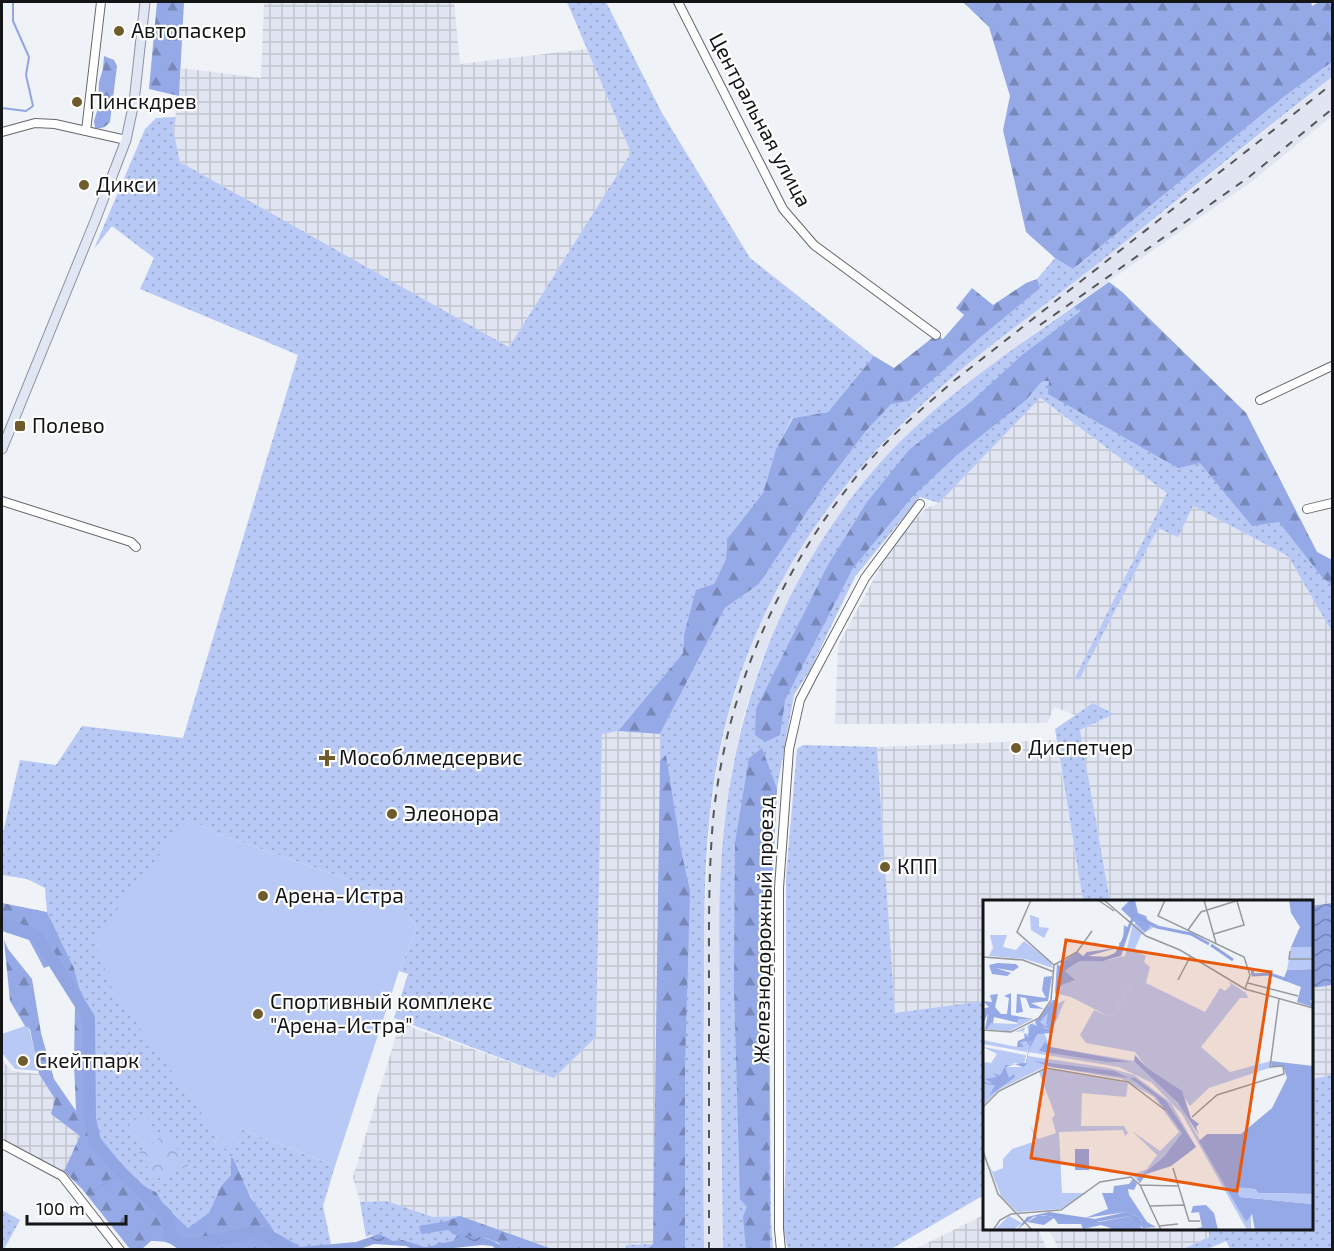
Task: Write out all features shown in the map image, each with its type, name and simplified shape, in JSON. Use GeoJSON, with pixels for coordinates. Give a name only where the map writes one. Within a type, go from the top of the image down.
{"type":"FeatureCollection","features":[{"type":"Feature","properties":{"kind":"main road"},"geometry":{"type":"LineString","coordinates":[[2,449],[126,140],[134,102],[145,2]]}},
{"type":"Feature","properties":{"kind":"street"},"geometry":{"type":"LineString","coordinates":[[86,131],[101,2]]}},
{"type":"Feature","properties":{"kind":"street","name":"Центральная улица"},"geometry":{"type":"LineString","coordinates":[[678,2],[783,209],[814,245],[936,335]]}},
{"type":"Feature","properties":{"kind":"street"},"geometry":{"type":"LineString","coordinates":[[2,132],[35,123],[55,124],[126,140]]}},
{"type":"Feature","properties":{"kind":"street"},"geometry":{"type":"LineString","coordinates":[[1260,400],[1332,366]]}},
{"type":"Feature","properties":{"kind":"street"},"geometry":{"type":"LineString","coordinates":[[2,501],[131,543],[136,547]]}},
{"type":"Feature","properties":{"kind":"street"},"geometry":{"type":"LineString","coordinates":[[1307,509],[1332,503]]}},
{"type":"Feature","properties":{"kind":"street","name":"Железнодорожный проезд"},"geometry":{"type":"LineString","coordinates":[[781,1250],[778,1229],[779,888],[790,739],[800,700],[865,578],[920,504]]}},
{"type":"Feature","properties":{"kind":"street"},"geometry":{"type":"LineString","coordinates":[[2,1144],[62,1176],[120,1250]]}},
{"type":"Feature","properties":{"kind":"shaded area"},"geometry":{"type":"Polygon","coordinates":[[[264,2],[454,2],[460,64],[587,49],[631,153],[509,347],[180,162],[173,129],[181,68],[261,78],[264,2]]]}},
{"type":"Feature","properties":{"kind":"shaded area"},"geometry":{"type":"Polygon","coordinates":[[[1332,77],[1332,116],[1251,182],[1036,332],[948,400],[874,470],[823,539],[761,662],[743,717],[733,763],[723,830],[720,878],[723,1249],[704,1250],[704,929],[710,818],[719,755],[729,714],[747,655],[769,603],[795,555],[816,523],[857,470],[929,398],[988,348],[1184,196],[1332,77]]]}},
{"type":"Feature","properties":{"kind":"shaded area"},"geometry":{"type":"Polygon","coordinates":[[[1039,398],[1168,493],[1076,678],[1079,679],[1158,528],[1193,506],[1288,556],[1332,632],[1332,1075],[1313,1079],[1313,900],[1110,900],[1080,730],[1113,714],[1093,703],[1075,715],[1054,707],[1047,723],[835,724],[838,645],[894,542],[926,508],[939,503],[1039,398]]]}},
{"type":"Feature","properties":{"kind":"shaded area"},"geometry":{"type":"Polygon","coordinates":[[[618,731],[660,734],[661,989],[653,1244],[626,1245],[624,1249],[552,1249],[460,1216],[433,1217],[387,1201],[360,1202],[353,1177],[400,1023],[554,1078],[596,1037],[602,733],[618,731]]]}},
{"type":"Feature","properties":{"kind":"shaded area"},"geometry":{"type":"Polygon","coordinates":[[[1056,740],[1083,900],[983,900],[983,1001],[895,1014],[877,747],[1056,740]]]}},
{"type":"Feature","properties":{"kind":"shaded area"},"geometry":{"type":"Polygon","coordinates":[[[2,1060],[12,1071],[39,1074],[55,1099],[51,1114],[80,1136],[62,1176],[2,1144],[2,1060]]]}},
{"type":"Feature","properties":{"kind":"shaded area"},"geometry":{"type":"Polygon","coordinates":[[[983,1215],[983,1230],[1038,1230],[1047,1249],[915,1249],[983,1215]]]}},
{"type":"Feature","properties":{"kind":"shaded area"},"geometry":{"type":"Polygon","coordinates":[[[1049,1230],[1209,1230],[1209,1237],[1183,1249],[1059,1250],[1049,1230]]]}},
{"type":"Feature","properties":{"kind":"green space"},"geometry":{"type":"Polygon","coordinates":[[[157,2],[184,2],[179,96],[149,89],[157,2]]]}},
{"type":"Feature","properties":{"kind":"green space"},"geometry":{"type":"Polygon","coordinates":[[[567,2],[606,2],[662,113],[750,258],[874,356],[828,412],[792,418],[776,449],[763,493],[727,539],[726,559],[684,635],[683,653],[618,731],[602,734],[596,1037],[554,1078],[394,1018],[408,974],[399,971],[417,928],[396,896],[218,834],[187,818],[217,1135],[215,1143],[241,1129],[335,1166],[323,1206],[331,1244],[306,1248],[286,1240],[275,1231],[258,1209],[233,1158],[231,1159],[231,1175],[221,1186],[209,1214],[188,1228],[165,1206],[156,1192],[144,1186],[113,1155],[99,1136],[94,1104],[93,1018],[79,987],[74,968],[47,912],[45,888],[27,879],[2,875],[2,837],[20,760],[56,765],[82,726],[183,738],[298,355],[140,289],[154,258],[112,226],[94,249],[145,129],[156,118],[176,117],[173,129],[180,162],[509,347],[631,153],[567,2]]]}},
{"type":"Feature","properties":{"kind":"green space"},"geometry":{"type":"Polygon","coordinates":[[[963,2],[1311,2],[1312,6],[1319,2],[1332,2],[1332,62],[1285,96],[1073,269],[1055,258],[1026,232],[1003,130],[1010,96],[989,27],[963,2]]]}},
{"type":"Feature","properties":{"kind":"green space"},"geometry":{"type":"Polygon","coordinates":[[[104,56],[114,60],[117,66],[110,122],[104,127],[95,128],[94,121],[98,108],[99,82],[104,56]]]}},
{"type":"Feature","properties":{"kind":"green space"},"geometry":{"type":"Polygon","coordinates":[[[1332,62],[1332,77],[989,348],[927,400],[853,476],[822,517],[794,560],[769,604],[732,701],[719,753],[710,813],[705,905],[704,1249],[624,1250],[626,1245],[653,1244],[661,989],[660,734],[725,608],[759,584],[823,488],[866,431],[891,403],[909,401],[1039,288],[1037,279],[1055,258],[1073,269],[1285,96],[1332,62]]]}},
{"type":"Feature","properties":{"kind":"green space"},"geometry":{"type":"Polygon","coordinates":[[[1037,279],[1040,288],[909,401],[891,404],[866,431],[823,488],[759,584],[725,608],[660,734],[618,731],[683,653],[684,635],[696,590],[714,584],[726,559],[727,539],[763,493],[776,449],[793,418],[828,412],[874,356],[894,368],[936,335],[943,339],[964,315],[956,308],[972,288],[993,305],[1026,283],[1037,279]]]}},
{"type":"Feature","properties":{"kind":"green space"},"geometry":{"type":"Polygon","coordinates":[[[1109,282],[1246,413],[1317,552],[1332,560],[1332,632],[1288,556],[1193,506],[1178,537],[1158,528],[1079,680],[1075,678],[1167,493],[1040,398],[939,503],[920,497],[855,577],[810,670],[794,695],[777,789],[769,954],[773,1249],[723,1250],[719,944],[722,851],[731,779],[741,731],[754,684],[771,639],[791,594],[842,510],[898,444],[955,393],[1109,282]]]}},
{"type":"Feature","properties":{"kind":"green space"},"geometry":{"type":"Polygon","coordinates":[[[1109,282],[1246,413],[1317,552],[1332,560],[1332,585],[1322,577],[1279,522],[1252,526],[1200,463],[1178,468],[1048,394],[1049,381],[1042,381],[1026,400],[957,455],[912,497],[853,568],[785,700],[780,735],[765,742],[755,735],[756,709],[828,565],[867,502],[909,450],[972,401],[1022,355],[1081,311],[1074,307],[1109,282]]]}},
{"type":"Feature","properties":{"kind":"green space"},"geometry":{"type":"Polygon","coordinates":[[[1093,703],[1114,714],[1080,730],[1110,900],[1083,900],[1055,729],[1093,703]]]}},
{"type":"Feature","properties":{"kind":"green space"},"geometry":{"type":"Polygon","coordinates":[[[803,745],[877,747],[895,1013],[983,1001],[983,1196],[891,1249],[788,1249],[783,1229],[786,1151],[786,877],[797,749],[803,745]]]}},
{"type":"Feature","properties":{"kind":"green space"},"geometry":{"type":"Polygon","coordinates":[[[762,748],[777,789],[771,902],[762,911],[764,985],[769,979],[770,1249],[746,1250],[743,1217],[747,1207],[740,1199],[734,985],[735,843],[749,758],[762,748]]]}},
{"type":"Feature","properties":{"kind":"green space"},"geometry":{"type":"Polygon","coordinates":[[[666,755],[690,891],[685,1065],[685,1249],[647,1250],[653,1244],[660,760],[666,755]]]}},
{"type":"Feature","properties":{"kind":"green space","name":"Спортивный комплекс \"Арена-Истра\""},"geometry":{"type":"Polygon","coordinates":[[[188,818],[218,834],[396,896],[417,928],[399,971],[335,1166],[241,1129],[233,1151],[219,1147],[215,1143],[217,1135],[112,989],[94,939],[188,818]]]}},
{"type":"Feature","properties":{"kind":"green space"},"geometry":{"type":"Polygon","coordinates":[[[2,903],[47,912],[74,968],[79,987],[93,1018],[94,1104],[99,1136],[113,1155],[144,1186],[156,1192],[165,1206],[188,1228],[209,1213],[221,1186],[231,1175],[231,1158],[233,1158],[251,1198],[275,1232],[304,1249],[177,1249],[169,1243],[151,1241],[142,1249],[130,1249],[82,1189],[64,1171],[80,1136],[51,1114],[55,1099],[39,1074],[30,1029],[25,1026],[10,1001],[4,940],[8,949],[32,979],[41,1033],[54,1079],[76,1111],[75,1006],[59,962],[44,968],[29,940],[2,931],[2,903]]]}},
{"type":"Feature","properties":{"kind":"green space"},"geometry":{"type":"Polygon","coordinates":[[[25,1026],[29,1028],[39,1071],[15,1069],[2,1053],[2,1034],[25,1026]]]}},
{"type":"Feature","properties":{"kind":"green space"},"geometry":{"type":"Polygon","coordinates":[[[1332,1075],[1332,1249],[1230,1249],[1226,1241],[1208,1249],[1183,1249],[1209,1237],[1209,1230],[1313,1230],[1313,1079],[1332,1075]]]}},
{"type":"Feature","properties":{"kind":"green space"},"geometry":{"type":"Polygon","coordinates":[[[144,1113],[159,1136],[144,1146],[129,1124],[144,1113]]]}},
{"type":"Feature","properties":{"kind":"green space"},"geometry":{"type":"Polygon","coordinates":[[[166,1133],[189,1165],[154,1180],[139,1152],[166,1133]]]}},
{"type":"Feature","properties":{"kind":"green space"},"geometry":{"type":"Polygon","coordinates":[[[387,1201],[433,1217],[460,1216],[552,1249],[506,1249],[497,1242],[454,1241],[425,1247],[403,1240],[396,1242],[371,1235],[366,1237],[360,1202],[387,1201]]]}},
{"type":"Feature","properties":{"kind":"green space"},"geometry":{"type":"Polygon","coordinates":[[[2,1210],[20,1220],[4,1249],[2,1249],[2,1210]]]}},
{"type":"Feature","properties":{"kind":"green space"},"geometry":{"type":"Polygon","coordinates":[[[460,1216],[552,1249],[506,1249],[486,1238],[457,1236],[448,1230],[421,1234],[419,1226],[460,1216]]]}},
{"type":"Feature","properties":{"kind":"water"},"geometry":{"type":"Polygon","coordinates":[[[1332,903],[1332,985],[1313,988],[1313,906],[1332,903]]]}},
{"type":"Feature","properties":{"kind":"water"},"geometry":{"type":"Polygon","coordinates":[[[379,1234],[393,1241],[403,1240],[425,1247],[439,1242],[453,1241],[457,1236],[470,1236],[495,1242],[506,1249],[482,1245],[414,1250],[406,1246],[374,1244],[360,1249],[304,1250],[300,1247],[356,1242],[379,1234]]]}},
{"type":"Feature","properties":{"kind":"waterway"},"geometry":{"type":"LineString","coordinates":[[2,108],[26,111],[33,106],[26,75],[29,57],[13,21],[13,2]]}},
{"type":"Feature","properties":{"kind":"waterway"},"geometry":{"type":"LineString","coordinates":[[2,923],[37,936],[89,1018],[90,1119],[95,1141],[121,1173],[167,1215],[171,1237],[186,1246],[256,1232],[270,1237],[288,1250]]}},
{"type":"Feature","properties":{"kind":"waterway"},"geometry":{"type":"LineString","coordinates":[[93,1191],[121,1173]]}},
{"type":"Feature","properties":{"kind":"railway"},"geometry":{"type":"LineString","coordinates":[[709,1250],[709,910],[713,820],[730,724],[762,632],[783,588],[835,505],[865,466],[906,424],[950,384],[1332,84]]}},
{"type":"Feature","properties":{"kind":"railway"},"geometry":{"type":"LineString","coordinates":[[1040,325],[1249,177],[1332,109]]}},
{"type":"Feature","properties":{"kind":"place","name":"Автопаскер"},"geometry":{"type":"Point","coordinates":[119,31]}},
{"type":"Feature","properties":{"kind":"place","name":"Пинскдрев"},"geometry":{"type":"Point","coordinates":[77,102]}},
{"type":"Feature","properties":{"kind":"place","name":"Дикси"},"geometry":{"type":"Point","coordinates":[84,185]}},
{"type":"Feature","properties":{"kind":"place","name":"Полево"},"geometry":{"type":"Point","coordinates":[20,426]}},
{"type":"Feature","properties":{"kind":"place","name":"Диспетчер"},"geometry":{"type":"Point","coordinates":[1016,748]}},
{"type":"Feature","properties":{"kind":"place","name":"Мособлмедсервис"},"geometry":{"type":"Point","coordinates":[327,758]}},
{"type":"Feature","properties":{"kind":"place","name":"Элеонора"},"geometry":{"type":"Point","coordinates":[392,814]}},
{"type":"Feature","properties":{"kind":"place","name":"КПП"},"geometry":{"type":"Point","coordinates":[885,867]}},
{"type":"Feature","properties":{"kind":"place","name":"Арена-Истра"},"geometry":{"type":"Point","coordinates":[263,896]}},
{"type":"Feature","properties":{"kind":"place","name":"Спортивный комплекс \"Арена-Истра\""},"geometry":{"type":"Point","coordinates":[258,1014]}},
{"type":"Feature","properties":{"kind":"place","name":"Скейтпарк"},"geometry":{"type":"Point","coordinates":[23,1061]}}]}
